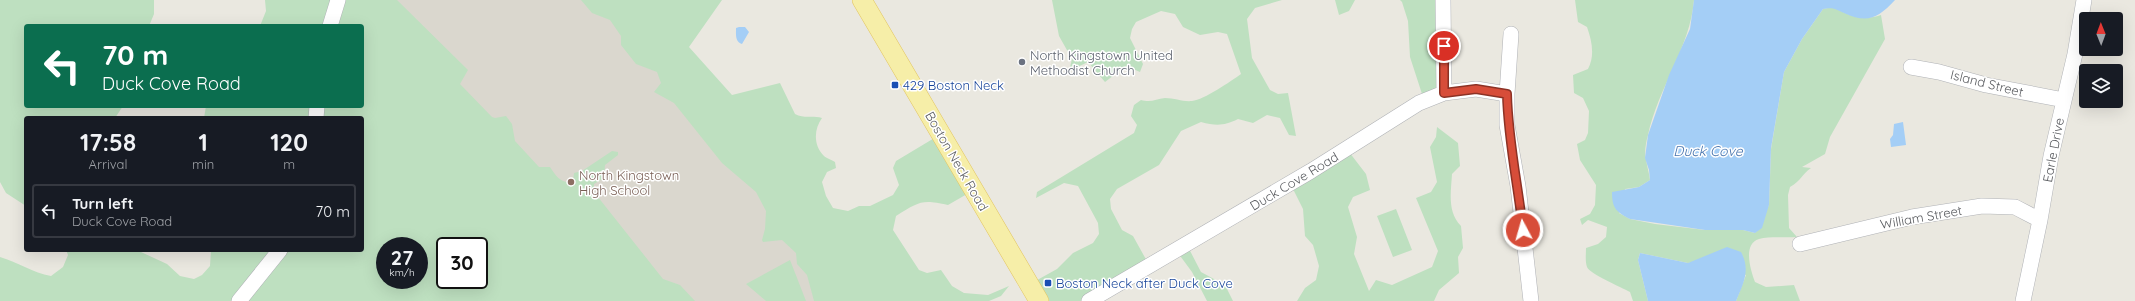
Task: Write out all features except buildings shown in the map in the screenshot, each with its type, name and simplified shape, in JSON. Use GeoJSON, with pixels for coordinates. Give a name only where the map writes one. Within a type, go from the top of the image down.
{"type":"FeatureCollection","features":[{"type":"Feature","properties":{"kind":"main road","name":"Boston Neck Road"},"geometry":{"type":"LineString","coordinates":[[862,0],[1039,301]]}},
{"type":"Feature","properties":{"kind":"street"},"geometry":{"type":"LineString","coordinates":[[331,24],[338,0]]}},
{"type":"Feature","properties":{"kind":"street"},"geometry":{"type":"LineString","coordinates":[[1444,0],[1444,93]]}},
{"type":"Feature","properties":{"kind":"street","name":"Earle Drive"},"geometry":{"type":"LineString","coordinates":[[2023,301],[2040,220],[2050,156],[2075,54],[2084,0]]}},
{"type":"Feature","properties":{"kind":"street"},"geometry":{"type":"LineString","coordinates":[[1511,34],[1507,94],[1507,125],[1518,186],[1531,301]]}},
{"type":"Feature","properties":{"kind":"street","name":"Island Street"},"geometry":{"type":"LineString","coordinates":[[1911,67],[1939,72],[1986,85],[2064,100]]}},
{"type":"Feature","properties":{"kind":"street","name":"Duck Cove Road"},"geometry":{"type":"LineString","coordinates":[[1088,301],[1311,171],[1419,103],[1444,93],[1476,89],[1507,94]]}},
{"type":"Feature","properties":{"kind":"street","name":"William Street"},"geometry":{"type":"LineString","coordinates":[[1800,244],[1912,217],[1982,206],[2015,207],[2040,220]]}},
{"type":"Feature","properties":{"kind":"street"},"geometry":{"type":"LineString","coordinates":[[238,301],[278,252]]}},
{"type":"Feature","properties":{"kind":"shaded area","name":"North Kingstown High School"},"geometry":{"type":"Polygon","coordinates":[[[351,0],[606,0],[894,301],[255,301],[358,252],[364,252],[364,116],[362,116],[362,108],[364,108],[364,24],[361,24],[351,0]]]}},
{"type":"Feature","properties":{"kind":"green space"},"geometry":{"type":"Polygon","coordinates":[[[0,0],[154,0],[154,14],[150,24],[24,24],[24,108],[122,108],[116,116],[24,116],[24,205],[6,193],[0,182],[0,0]]]}},
{"type":"Feature","properties":{"kind":"green space"},"geometry":{"type":"Polygon","coordinates":[[[265,0],[397,0],[468,70],[460,84],[492,117],[495,118],[506,116],[512,124],[515,141],[539,167],[550,167],[562,181],[573,182],[574,173],[582,171],[612,151],[618,152],[618,155],[605,165],[604,178],[594,184],[594,192],[663,279],[680,285],[695,301],[0,301],[0,257],[44,275],[51,276],[63,267],[68,255],[67,252],[141,252],[167,264],[180,276],[194,279],[202,275],[210,266],[211,252],[364,252],[364,116],[204,116],[206,108],[364,108],[364,24],[261,24],[266,11],[265,0]]]}},
{"type":"Feature","properties":{"kind":"green space"},"geometry":{"type":"Polygon","coordinates":[[[581,0],[722,0],[689,47],[732,95],[780,83],[795,114],[822,118],[817,127],[816,142],[820,152],[835,162],[836,168],[827,172],[822,182],[826,196],[833,208],[848,211],[859,206],[870,206],[893,195],[899,185],[893,168],[896,161],[941,134],[974,190],[948,205],[926,202],[915,205],[896,216],[893,230],[919,270],[927,273],[941,270],[952,286],[964,293],[988,295],[1009,286],[1001,296],[989,301],[814,301],[807,275],[797,264],[796,253],[782,240],[763,242],[766,211],[756,192],[722,163],[674,103],[654,92],[661,83],[657,72],[636,64],[621,45],[621,36],[610,20],[592,13],[581,0]]]}},
{"type":"Feature","properties":{"kind":"green space"},"geometry":{"type":"Polygon","coordinates":[[[1052,0],[1282,0],[1255,8],[1247,19],[1252,58],[1270,90],[1278,94],[1288,93],[1296,136],[1289,135],[1280,118],[1267,115],[1253,123],[1238,119],[1220,125],[1201,122],[1181,131],[1159,165],[1117,189],[1110,199],[1111,209],[1122,230],[1133,236],[1148,263],[1086,301],[1038,301],[1030,284],[1057,269],[1073,253],[1093,243],[1099,234],[1098,223],[1078,186],[1064,183],[1036,198],[1037,192],[1134,133],[1137,125],[1131,116],[1134,105],[1141,100],[1151,101],[1165,98],[1189,101],[1197,100],[1217,90],[1241,74],[1227,34],[1218,32],[1200,35],[1183,27],[1175,14],[1161,11],[1136,22],[1132,29],[1130,38],[1143,64],[1140,72],[1126,66],[1105,82],[1088,62],[1069,71],[1072,59],[1059,36],[1052,0]]]}},
{"type":"Feature","properties":{"kind":"green space"},"geometry":{"type":"Polygon","coordinates":[[[1335,0],[1355,0],[1349,11],[1339,15],[1335,0]]]}},
{"type":"Feature","properties":{"kind":"green space"},"geometry":{"type":"Polygon","coordinates":[[[1400,0],[1443,0],[1443,90],[1423,97],[1410,57],[1408,21],[1400,0]]]}},
{"type":"Feature","properties":{"kind":"green space"},"geometry":{"type":"Polygon","coordinates":[[[1575,0],[1694,0],[1687,35],[1659,101],[1647,138],[1645,154],[1650,180],[1639,187],[1625,189],[1619,213],[1630,219],[1655,224],[1705,230],[1743,230],[1755,233],[1769,205],[1771,149],[1784,72],[1802,39],[1823,9],[1833,7],[1856,17],[1868,18],[1881,15],[1885,39],[1830,137],[1825,154],[1802,167],[1811,168],[1790,187],[1788,195],[1789,228],[1797,237],[1773,237],[1759,239],[1754,242],[1749,252],[1750,265],[1755,282],[1766,287],[1794,285],[1800,301],[1736,301],[1746,275],[1695,262],[1688,263],[1640,253],[1638,260],[1648,301],[1633,301],[1630,292],[1589,270],[1586,260],[1586,248],[1598,244],[1606,237],[1607,227],[1588,220],[1582,225],[1580,219],[1590,214],[1595,205],[1596,185],[1580,160],[1577,144],[1585,140],[1588,133],[1589,111],[1583,98],[1574,93],[1573,75],[1588,69],[1592,59],[1592,54],[1587,27],[1578,22],[1575,0]]]}},
{"type":"Feature","properties":{"kind":"green space"},"geometry":{"type":"Polygon","coordinates":[[[1437,127],[1458,143],[1460,166],[1452,174],[1451,202],[1454,214],[1461,226],[1463,248],[1458,257],[1459,273],[1439,290],[1434,301],[1297,301],[1305,288],[1316,280],[1319,266],[1313,245],[1305,236],[1303,209],[1291,185],[1346,148],[1366,174],[1370,190],[1353,197],[1348,207],[1357,237],[1354,254],[1369,291],[1376,280],[1392,285],[1432,267],[1438,251],[1416,198],[1431,192],[1437,182],[1430,147],[1436,137],[1437,127]]]}},
{"type":"Feature","properties":{"kind":"green space"},"geometry":{"type":"Polygon","coordinates":[[[1396,209],[1412,250],[1393,257],[1377,216],[1396,209]]]}},
{"type":"Feature","properties":{"kind":"green space"},"geometry":{"type":"Polygon","coordinates":[[[1187,245],[1201,272],[1225,285],[1233,301],[1207,301],[1192,272],[1178,253],[1187,245]]]}},
{"type":"Feature","properties":{"kind":"green space"},"geometry":{"type":"Polygon","coordinates":[[[790,260],[806,301],[766,301],[746,284],[790,260]]]}},
{"type":"Feature","properties":{"kind":"water","name":"Duck Cove"},"geometry":{"type":"Polygon","coordinates":[[[1694,0],[1895,0],[1878,15],[1866,18],[1852,16],[1834,9],[1823,9],[1802,39],[1784,72],[1771,148],[1769,205],[1762,228],[1755,233],[1743,230],[1705,230],[1630,219],[1618,212],[1614,206],[1612,192],[1639,187],[1650,180],[1649,170],[1645,158],[1648,135],[1669,75],[1690,29],[1694,0]]]}},
{"type":"Feature","properties":{"kind":"water"},"geometry":{"type":"Polygon","coordinates":[[[745,27],[749,32],[742,44],[738,42],[736,38],[736,28],[745,27]]]}},
{"type":"Feature","properties":{"kind":"water"},"geometry":{"type":"Polygon","coordinates":[[[1903,122],[1906,145],[1891,147],[1890,139],[1893,135],[1894,124],[1903,122]]]}},
{"type":"Feature","properties":{"kind":"water"},"geometry":{"type":"Polygon","coordinates":[[[1727,247],[1741,252],[1746,271],[1736,301],[1648,301],[1638,260],[1640,253],[1688,263],[1727,247]]]}},
{"type":"Feature","properties":{"kind":"place","name":"North Kingstown United Methodist Church"},"geometry":{"type":"Point","coordinates":[1022,62]}},
{"type":"Feature","properties":{"kind":"place","name":"429 Boston Neck"},"geometry":{"type":"Point","coordinates":[895,85]}},
{"type":"Feature","properties":{"kind":"place","name":"North Kingstown High School"},"geometry":{"type":"Point","coordinates":[571,182]}},
{"type":"Feature","properties":{"kind":"place","name":"Boston Neck after Duck Cove"},"geometry":{"type":"Point","coordinates":[1048,283]}},
{"type":"Feature","properties":{"kind":"route"},"geometry":{"type":"LineString","coordinates":[[1444,46],[1444,93],[1476,89],[1507,94],[1507,125],[1518,186],[1523,230]]}}]}
